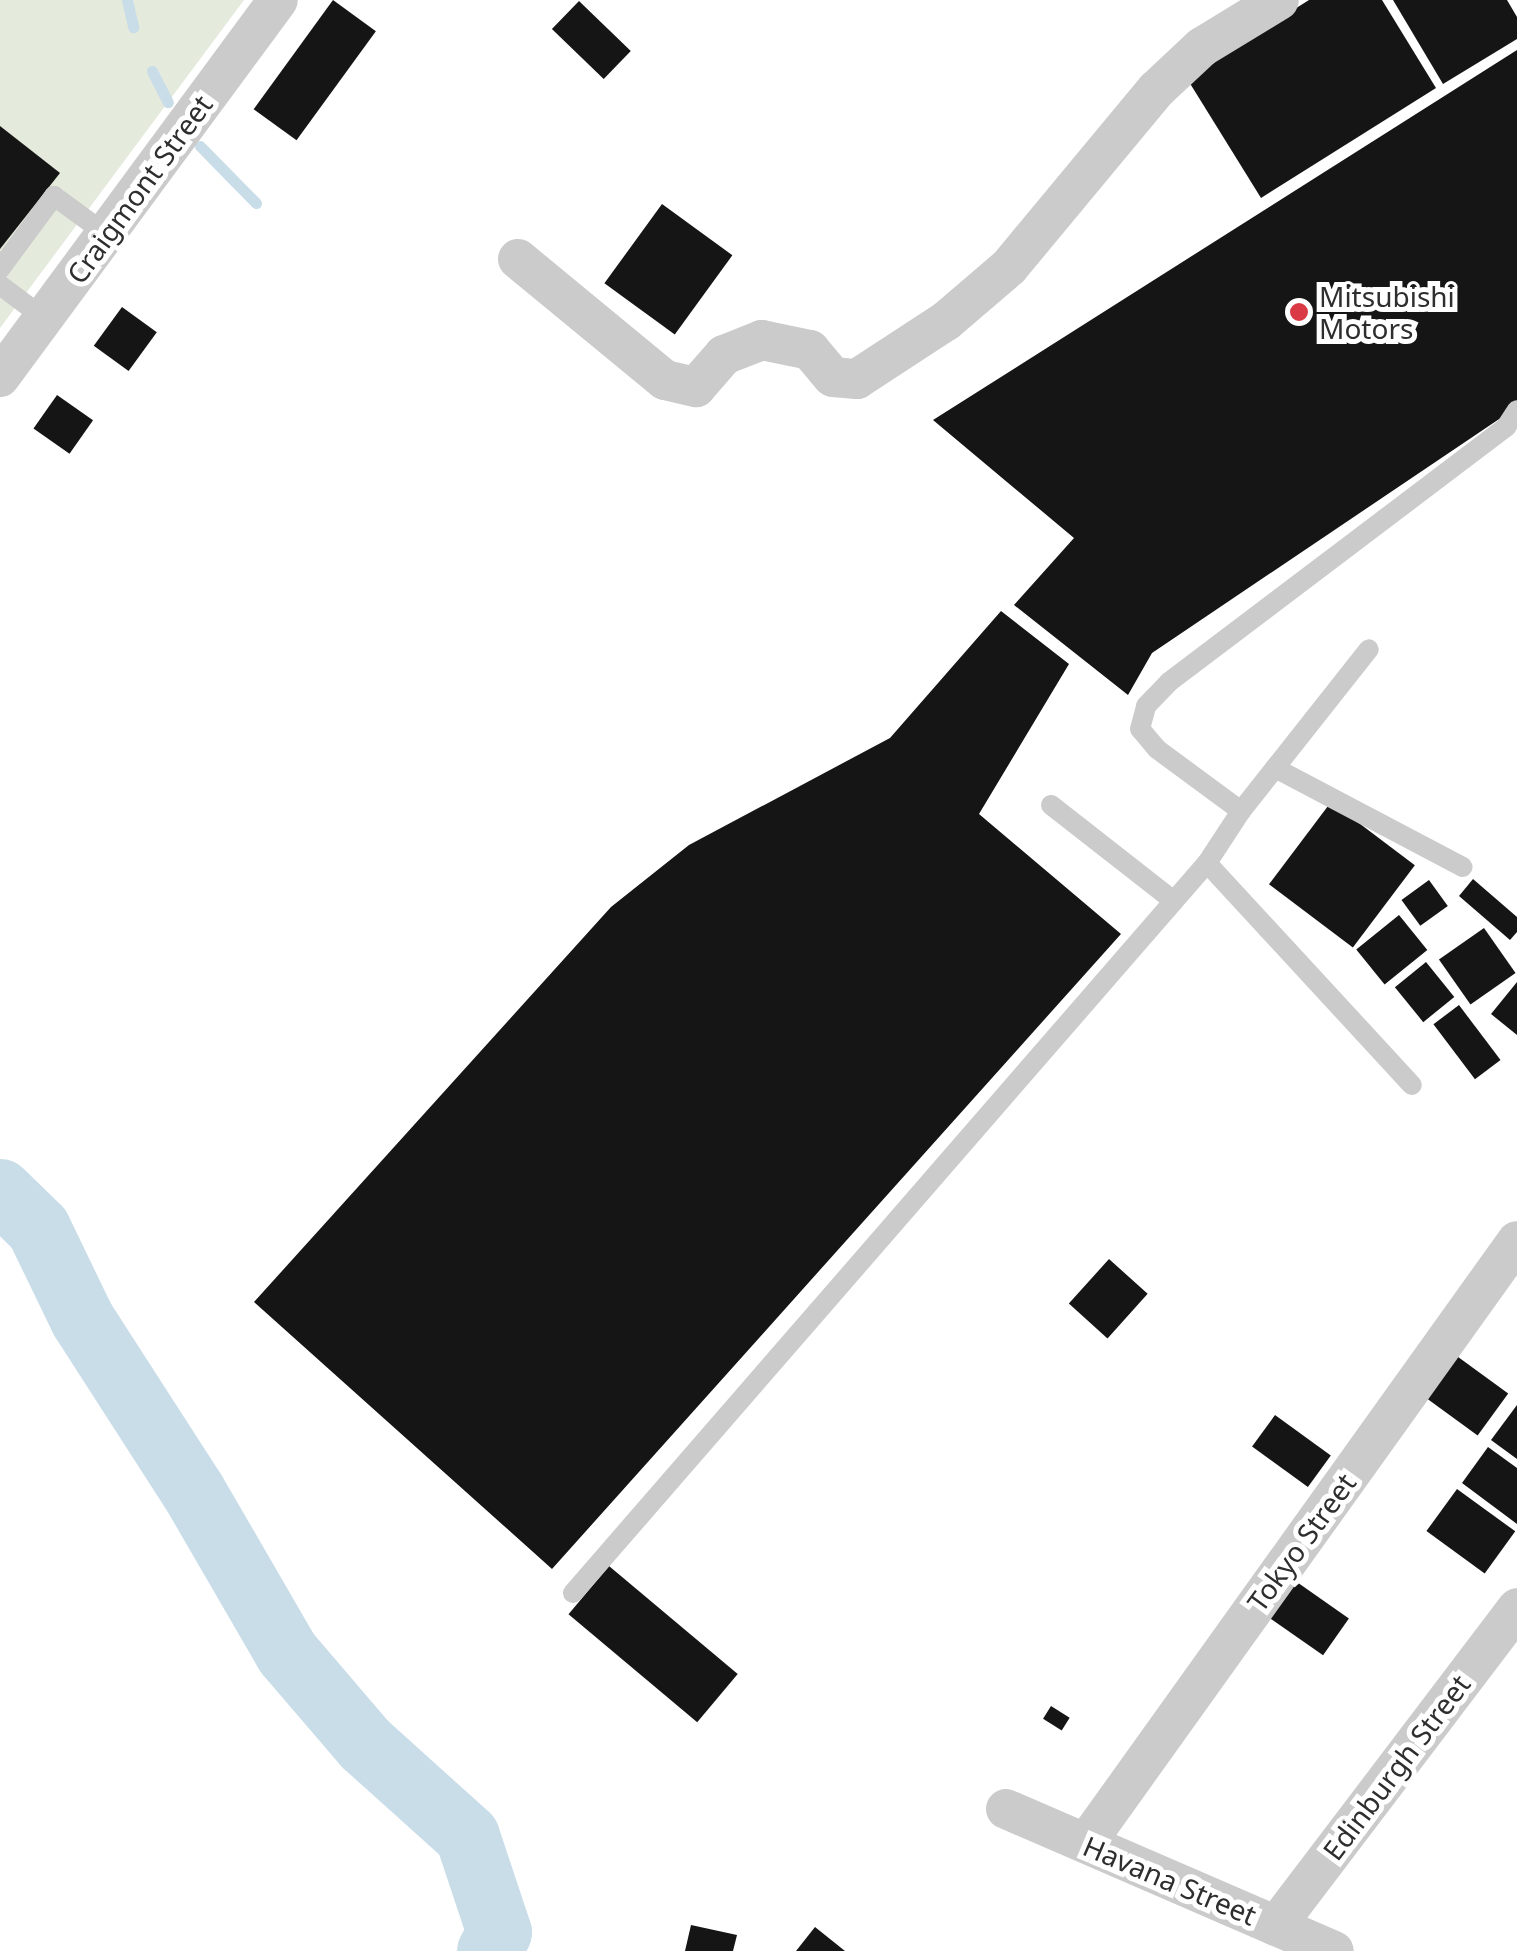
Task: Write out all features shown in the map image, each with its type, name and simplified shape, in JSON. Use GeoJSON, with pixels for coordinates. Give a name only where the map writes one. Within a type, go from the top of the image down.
{"type":"FeatureCollection","features":[{"type":"Feature","properties":{"kind":"street","name":"Craigmont Street"},"geometry":{"type":"LineString","coordinates":[[0,378],[278,0]]}},
{"type":"Feature","properties":{"kind":"street"},"geometry":{"type":"LineString","coordinates":[[518,260],[666,380],[696,387],[724,356],[762,340],[810,350],[833,378],[856,379],[946,320],[1009,267],[1156,90],[1202,47],[1280,0]]}},
{"type":"Feature","properties":{"kind":"street","name":"Tokyo Street"},"geometry":{"type":"LineString","coordinates":[[1086,1843],[1517,1240]]}},
{"type":"Feature","properties":{"kind":"street","name":"Edinburgh Street"},"geometry":{"type":"LineString","coordinates":[[1276,1926],[1517,1608]]}},
{"type":"Feature","properties":{"kind":"street","name":"Havana Street"},"geometry":{"type":"LineString","coordinates":[[1006,1810],[1334,1951]]}},
{"type":"Feature","properties":{"kind":"lane"},"geometry":{"type":"LineString","coordinates":[[0,270],[54,196],[106,234]]}},
{"type":"Feature","properties":{"kind":"lane"},"geometry":{"type":"LineString","coordinates":[[0,285],[44,318]]}},
{"type":"Feature","properties":{"kind":"lane"},"geometry":{"type":"LineString","coordinates":[[1242,811],[1157,749],[1140,729],[1146,706],[1169,682],[1506,426],[1517,410]]}},
{"type":"Feature","properties":{"kind":"lane"},"geometry":{"type":"LineString","coordinates":[[574,1593],[1207,863],[1242,811],[1368,650]]}},
{"type":"Feature","properties":{"kind":"lane"},"geometry":{"type":"LineString","coordinates":[[1275,768],[1463,868]]}},
{"type":"Feature","properties":{"kind":"lane"},"geometry":{"type":"LineString","coordinates":[[1052,805],[1174,901]]}},
{"type":"Feature","properties":{"kind":"lane"},"geometry":{"type":"LineString","coordinates":[[1207,863],[1412,1085]]}},
{"type":"Feature","properties":{"kind":"shaded area"},"geometry":{"type":"Polygon","coordinates":[[[0,0],[244,0],[0,328],[0,0]]]}},
{"type":"Feature","properties":{"kind":"building"},"geometry":{"type":"Polygon","coordinates":[[[333,0],[376,31],[297,140],[254,109],[333,0]]]}},
{"type":"Feature","properties":{"kind":"building"},"geometry":{"type":"Polygon","coordinates":[[[1309,0],[1382,0],[1436,88],[1261,198],[1186,77],[1309,0]]]}},
{"type":"Feature","properties":{"kind":"building"},"geometry":{"type":"Polygon","coordinates":[[[1393,0],[1507,0],[1517,17],[1517,39],[1443,84],[1393,0]]]}},
{"type":"Feature","properties":{"kind":"building"},"geometry":{"type":"Polygon","coordinates":[[[579,1],[631,51],[604,79],[552,29],[579,1]]]}},
{"type":"Feature","properties":{"kind":"building","name":"Mitsubishi Motors"},"geometry":{"type":"Polygon","coordinates":[[[1517,50],[1517,407],[1152,653],[1128,695],[1014,605],[1074,538],[933,420],[1517,50]]]}},
{"type":"Feature","properties":{"kind":"building"},"geometry":{"type":"Polygon","coordinates":[[[0,126],[60,173],[0,249],[0,126]]]}},
{"type":"Feature","properties":{"kind":"building"},"geometry":{"type":"Polygon","coordinates":[[[662,204],[732,255],[675,334],[604,283],[662,204]]]}},
{"type":"Feature","properties":{"kind":"building"},"geometry":{"type":"Polygon","coordinates":[[[122,307],[157,332],[129,371],[94,346],[122,307]]]}},
{"type":"Feature","properties":{"kind":"building"},"geometry":{"type":"Polygon","coordinates":[[[57,395],[93,420],[70,454],[33,429],[57,395]]]}},
{"type":"Feature","properties":{"kind":"building"},"geometry":{"type":"Polygon","coordinates":[[[1001,611],[1069,664],[979,814],[1121,934],[552,1569],[254,1302],[611,907],[689,845],[890,738],[1001,611]]]}},
{"type":"Feature","properties":{"kind":"building"},"geometry":{"type":"Polygon","coordinates":[[[1331,802],[1415,865],[1353,947],[1269,884],[1331,802]]]}},
{"type":"Feature","properties":{"kind":"building"},"geometry":{"type":"Polygon","coordinates":[[[1473,879],[1517,917],[1517,932],[1510,940],[1459,896],[1473,879]]]}},
{"type":"Feature","properties":{"kind":"building"},"geometry":{"type":"Polygon","coordinates":[[[1429,880],[1448,906],[1420,926],[1401,900],[1429,880]]]}},
{"type":"Feature","properties":{"kind":"building"},"geometry":{"type":"Polygon","coordinates":[[[1399,915],[1427,950],[1385,985],[1356,950],[1399,915]]]}},
{"type":"Feature","properties":{"kind":"building"},"geometry":{"type":"Polygon","coordinates":[[[1484,928],[1516,973],[1470,1005],[1439,960],[1484,928]]]}},
{"type":"Feature","properties":{"kind":"building"},"geometry":{"type":"Polygon","coordinates":[[[1426,962],[1454,997],[1423,1022],[1395,987],[1426,962]]]}},
{"type":"Feature","properties":{"kind":"building"},"geometry":{"type":"Polygon","coordinates":[[[1517,982],[1517,1035],[1491,1014],[1517,982]]]}},
{"type":"Feature","properties":{"kind":"building"},"geometry":{"type":"Polygon","coordinates":[[[1459,1005],[1501,1060],[1475,1079],[1433,1024],[1459,1005]]]}},
{"type":"Feature","properties":{"kind":"building"},"geometry":{"type":"Polygon","coordinates":[[[1109,1259],[1148,1294],[1107,1338],[1069,1304],[1109,1259]]]}},
{"type":"Feature","properties":{"kind":"building"},"geometry":{"type":"Polygon","coordinates":[[[1454,1354],[1508,1393],[1478,1435],[1423,1396],[1454,1354]]]}},
{"type":"Feature","properties":{"kind":"building"},"geometry":{"type":"Polygon","coordinates":[[[1517,1405],[1517,1459],[1491,1440],[1517,1405]]]}},
{"type":"Feature","properties":{"kind":"building"},"geometry":{"type":"Polygon","coordinates":[[[1275,1415],[1331,1456],[1308,1487],[1252,1447],[1275,1415]]]}},
{"type":"Feature","properties":{"kind":"building"},"geometry":{"type":"Polygon","coordinates":[[[1488,1447],[1517,1468],[1517,1524],[1462,1483],[1488,1447]]]}},
{"type":"Feature","properties":{"kind":"building"},"geometry":{"type":"Polygon","coordinates":[[[1457,1489],[1515,1531],[1485,1573],[1426,1531],[1457,1489]]]}},
{"type":"Feature","properties":{"kind":"building"},"geometry":{"type":"Polygon","coordinates":[[[609,1566],[738,1674],[697,1722],[569,1614],[609,1566]]]}},
{"type":"Feature","properties":{"kind":"building"},"geometry":{"type":"Polygon","coordinates":[[[1294,1580],[1349,1618],[1323,1655],[1268,1617],[1294,1580]]]}},
{"type":"Feature","properties":{"kind":"building"},"geometry":{"type":"Polygon","coordinates":[[[1051,1706],[1070,1718],[1062,1730],[1043,1719],[1051,1706]]]}},
{"type":"Feature","properties":{"kind":"building"},"geometry":{"type":"Polygon","coordinates":[[[691,1925],[737,1935],[733,1951],[685,1951],[691,1925]]]}},
{"type":"Feature","properties":{"kind":"building"},"geometry":{"type":"Polygon","coordinates":[[[815,1927],[845,1951],[796,1951],[815,1927]]]}},
{"type":"Feature","properties":{"kind":"waterway"},"geometry":{"type":"LineString","coordinates":[[127,0],[133,27]]}},
{"type":"Feature","properties":{"kind":"waterway"},"geometry":{"type":"LineString","coordinates":[[152,71],[168,102]]}},
{"type":"Feature","properties":{"kind":"waterway"},"geometry":{"type":"LineString","coordinates":[[200,146],[256,203]]}},
{"type":"Feature","properties":{"kind":"waterway"},"geometry":{"type":"LineString","coordinates":[[0,1191],[38,1228],[82,1319],[193,1491],[287,1653],[365,1744],[467,1836],[499,1932],[489,1951]]}},
{"type":"Feature","properties":{"kind":"place","name":"Mitsubishi Motors"},"geometry":{"type":"Point","coordinates":[1299,312]}}]}
